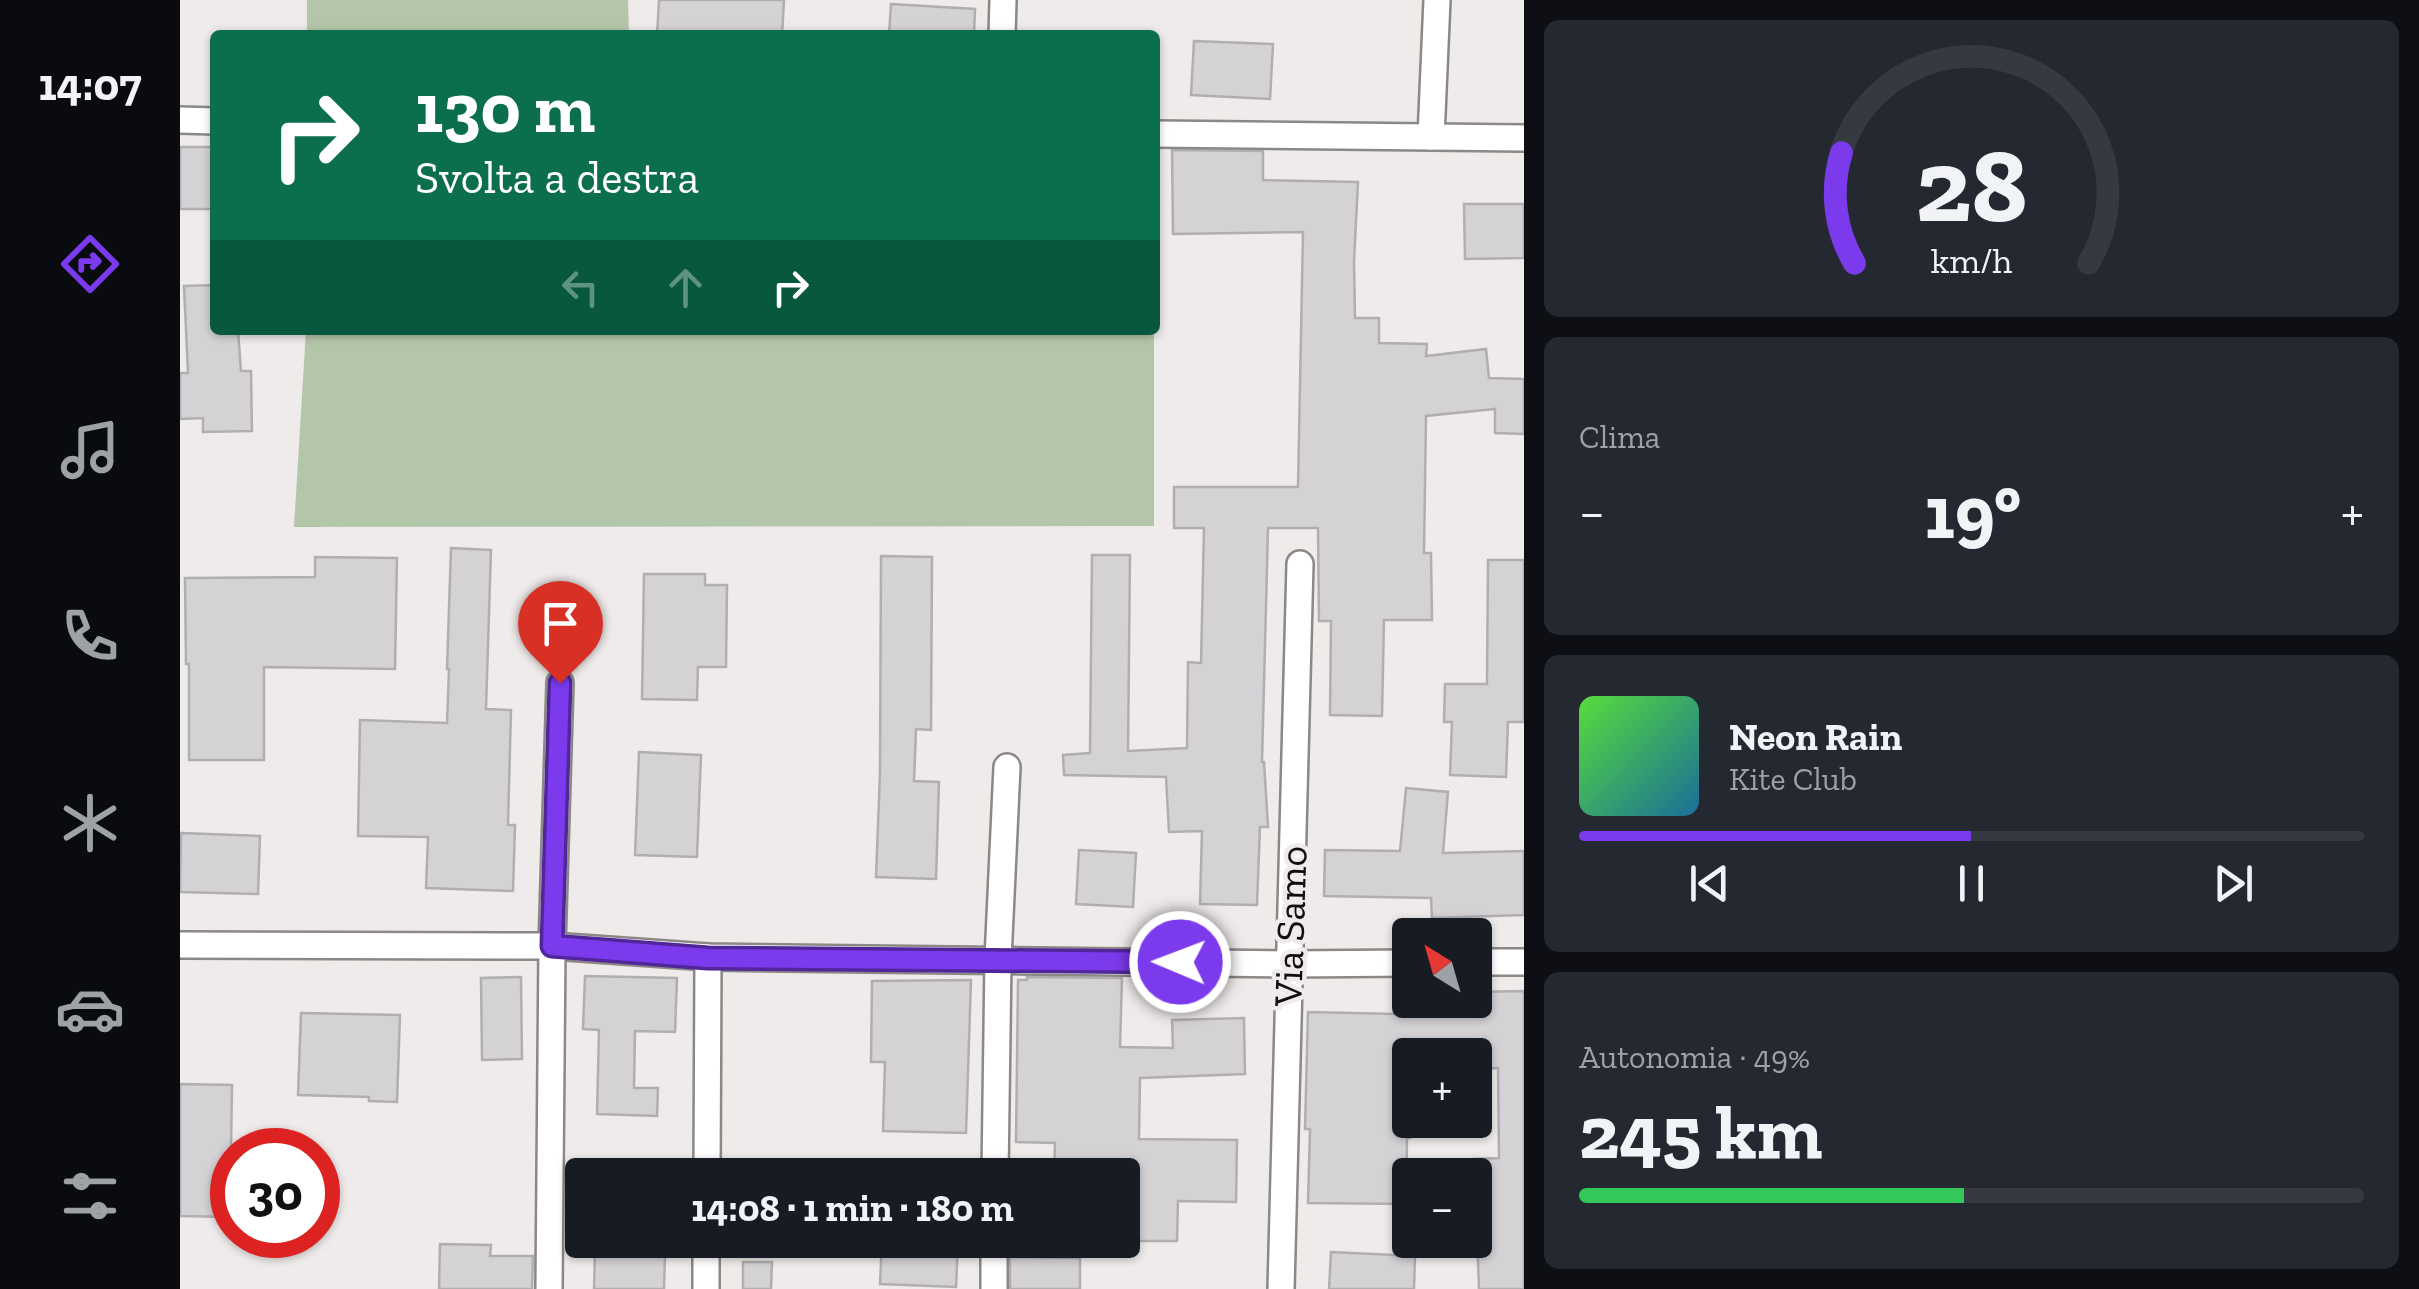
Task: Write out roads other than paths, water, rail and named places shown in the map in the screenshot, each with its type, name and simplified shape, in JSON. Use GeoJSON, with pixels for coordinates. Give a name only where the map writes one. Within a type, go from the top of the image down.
{"type":"FeatureCollection","features":[{"type":"Feature","properties":{"kind":"street"},"geometry":{"type":"LineString","coordinates":[[1002,30],[1003,0]]}},
{"type":"Feature","properties":{"kind":"street"},"geometry":{"type":"LineString","coordinates":[[1432,137],[1437,0]]}},
{"type":"Feature","properties":{"kind":"street"},"geometry":{"type":"LineString","coordinates":[[180,120],[210,121]]}},
{"type":"Feature","properties":{"kind":"street"},"geometry":{"type":"LineString","coordinates":[[1160,134],[1524,138]]}},
{"type":"Feature","properties":{"kind":"street","name":"Via Samo"},"geometry":{"type":"LineString","coordinates":[[1280,1289],[1300,564]]}},
{"type":"Feature","properties":{"kind":"street"},"geometry":{"type":"LineString","coordinates":[[549,1289],[552,946],[560,683]]}},
{"type":"Feature","properties":{"kind":"street"},"geometry":{"type":"LineString","coordinates":[[995,1158],[998,960],[1007,767]]}},
{"type":"Feature","properties":{"kind":"street"},"geometry":{"type":"LineString","coordinates":[[180,945],[552,946],[708,958],[1392,963]]}},
{"type":"Feature","properties":{"kind":"street"},"geometry":{"type":"LineString","coordinates":[[707,1158],[708,958]]}},
{"type":"Feature","properties":{"kind":"street"},"geometry":{"type":"LineString","coordinates":[[1492,962],[1524,962]]}},
{"type":"Feature","properties":{"kind":"street"},"geometry":{"type":"LineString","coordinates":[[706,1258],[706,1289]]}},
{"type":"Feature","properties":{"kind":"street"},"geometry":{"type":"LineString","coordinates":[[994,1258],[994,1289]]}}]}
